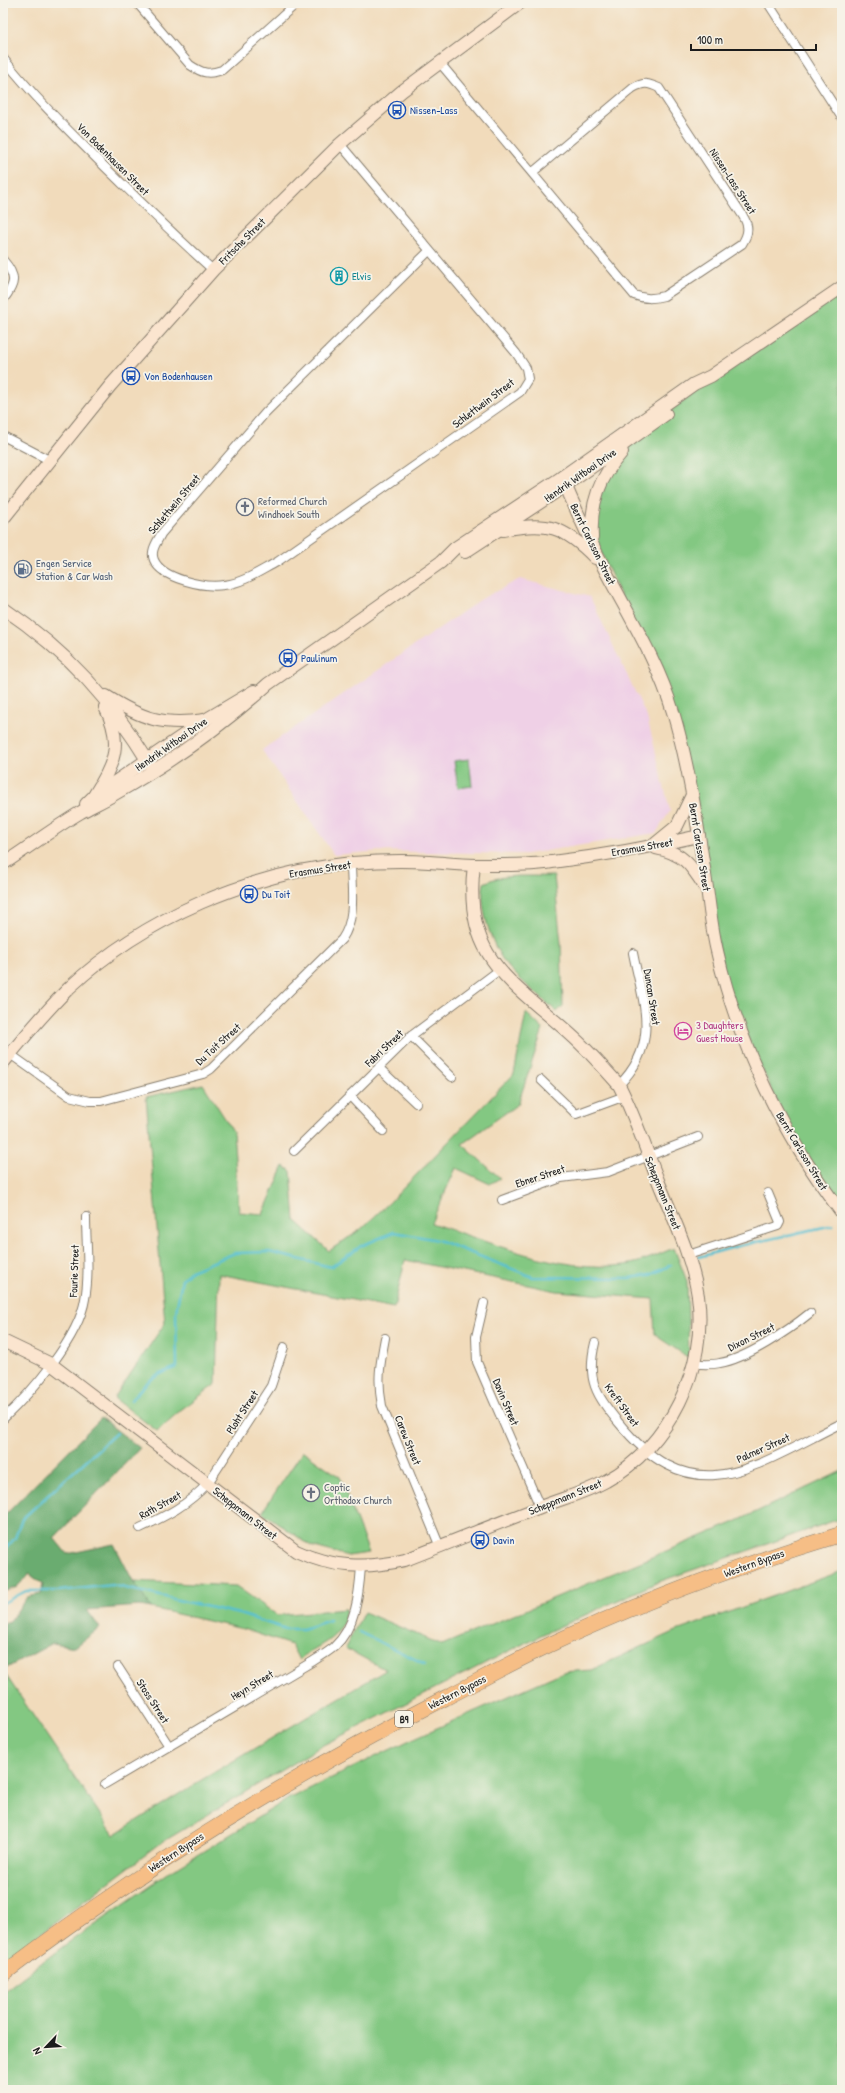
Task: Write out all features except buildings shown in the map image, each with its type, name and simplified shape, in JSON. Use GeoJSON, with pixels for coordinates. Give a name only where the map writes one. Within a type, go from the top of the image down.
{"type":"FeatureCollection","features":[{"type":"Feature","properties":{"kind":"highway","name":"Western Bypass"},"geometry":{"type":"LineString","coordinates":[[3,1974],[77,1918],[214,1827],[379,1732],[551,1644],[659,1597],[784,1552],[842,1534]]}},
{"type":"Feature","properties":{"kind":"street"},"geometry":{"type":"LineString","coordinates":[[137,3],[190,65],[201,73],[211,74],[222,70],[297,3]]}},
{"type":"Feature","properties":{"kind":"street"},"geometry":{"type":"LineString","coordinates":[[768,3],[842,118]]}},
{"type":"Feature","properties":{"kind":"street","name":"Fritsche Street"},"geometry":{"type":"LineString","coordinates":[[3,519],[49,460],[139,351],[213,270],[340,144],[402,91],[440,63],[512,5]]}},
{"type":"Feature","properties":{"kind":"street","name":"Von Bodenhausen Street"},"geometry":{"type":"LineString","coordinates":[[3,58],[39,100],[75,138],[179,240],[213,270]]}},
{"type":"Feature","properties":{"kind":"street","name":"Nissen-Lass Street"},"geometry":{"type":"LineString","coordinates":[[440,63],[533,172],[634,295],[644,299],[654,299],[664,296],[742,244],[746,237],[748,230],[743,216],[659,88],[650,84],[642,83],[633,88],[533,172]]}},
{"type":"Feature","properties":{"kind":"street","name":"Schlettwein Street"},"geometry":{"type":"LineString","coordinates":[[340,144],[429,251],[526,368],[528,379],[520,392],[277,562],[237,582],[222,586],[181,580],[164,572],[154,560],[154,547],[161,534],[266,412],[429,251]]}},
{"type":"Feature","properties":{"kind":"street"},"geometry":{"type":"LineString","coordinates":[[3,260],[13,273],[14,283],[3,300]]}},
{"type":"Feature","properties":{"kind":"street","name":"Hendrik Witbooi Drive"},"geometry":{"type":"LineString","coordinates":[[441,562],[459,555],[496,531],[694,384],[711,376],[842,287]]}},
{"type":"Feature","properties":{"kind":"street","name":"Hendrik Witbooi Drive"},"geometry":{"type":"LineString","coordinates":[[81,813],[93,797],[151,765],[245,705],[268,684],[441,562],[455,548],[636,436],[699,389],[711,376]]}},
{"type":"Feature","properties":{"kind":"street"},"geometry":{"type":"LineString","coordinates":[[3,436],[49,460]]}},
{"type":"Feature","properties":{"kind":"street"},"geometry":{"type":"LineString","coordinates":[[592,542],[592,509],[597,491],[611,464],[636,436]]}},
{"type":"Feature","properties":{"kind":"street","name":"Bernt Carlsson Street"},"geometry":{"type":"LineString","coordinates":[[564,481],[602,564],[634,623],[661,678],[673,712],[692,795],[716,950],[728,995],[743,1037],[768,1094],[798,1147],[842,1213]]}},
{"type":"Feature","properties":{"kind":"street"},"geometry":{"type":"LineString","coordinates":[[496,531],[526,526],[559,529],[569,534],[602,564]]}},
{"type":"Feature","properties":{"kind":"street"},"geometry":{"type":"LineString","coordinates":[[3,608],[51,643],[67,658],[114,711],[151,765]]}},
{"type":"Feature","properties":{"kind":"street","name":"Hendrik Witbooi Drive"},"geometry":{"type":"LineString","coordinates":[[3,864],[81,813],[114,795],[208,719],[241,698],[268,684]]}},
{"type":"Feature","properties":{"kind":"street"},"geometry":{"type":"LineString","coordinates":[[95,689],[121,706],[155,720],[176,724],[208,719]]}},
{"type":"Feature","properties":{"kind":"street"},"geometry":{"type":"LineString","coordinates":[[93,797],[112,763],[116,738],[109,716],[95,689]]}},
{"type":"Feature","properties":{"kind":"street"},"geometry":{"type":"LineString","coordinates":[[651,847],[665,838],[676,826],[692,795]]}},
{"type":"Feature","properties":{"kind":"street","name":"Erasmus Street"},"geometry":{"type":"LineString","coordinates":[[6,1059],[70,988],[112,953],[134,938],[186,910],[228,892],[296,872],[351,863],[409,861],[474,865],[551,863],[651,847],[699,836]]}},
{"type":"Feature","properties":{"kind":"street"},"geometry":{"type":"LineString","coordinates":[[651,847],[669,851],[688,862],[708,892]]}},
{"type":"Feature","properties":{"kind":"street","name":"Du Toit Street"},"geometry":{"type":"LineString","coordinates":[[6,1059],[69,1096],[90,1101],[101,1101],[203,1074],[211,1069],[342,939],[348,931],[352,910],[351,863]]}},
{"type":"Feature","properties":{"kind":"street","name":"Scheppmann Street"},"geometry":{"type":"LineString","coordinates":[[3,1341],[52,1364],[296,1551],[312,1559],[337,1564],[361,1567],[381,1566],[405,1560],[607,1481],[627,1468],[646,1451],[673,1414],[687,1388],[695,1364],[699,1319],[698,1296],[688,1255],[625,1096],[619,1085],[599,1062],[570,1034],[498,970],[480,938],[474,920],[471,886],[474,865]]}},
{"type":"Feature","properties":{"kind":"street","name":"Duncan Street"},"geometry":{"type":"LineString","coordinates":[[619,1085],[634,1068],[640,1055],[647,1026],[633,952]]}},
{"type":"Feature","properties":{"kind":"street","name":"Fabri Street"},"geometry":{"type":"LineString","coordinates":[[294,1151],[411,1036],[498,970]]}},
{"type":"Feature","properties":{"kind":"street"},"geometry":{"type":"LineString","coordinates":[[411,1036],[452,1077]]}},
{"type":"Feature","properties":{"kind":"street"},"geometry":{"type":"LineString","coordinates":[[379,1068],[416,1103]]}},
{"type":"Feature","properties":{"kind":"street"},"geometry":{"type":"LineString","coordinates":[[541,1080],[576,1114],[625,1096]]}},
{"type":"Feature","properties":{"kind":"street"},"geometry":{"type":"LineString","coordinates":[[350,1096],[383,1131]]}},
{"type":"Feature","properties":{"kind":"street","name":"Ebner Street"},"geometry":{"type":"LineString","coordinates":[[502,1200],[561,1178],[598,1174],[698,1137]]}},
{"type":"Feature","properties":{"kind":"street"},"geometry":{"type":"LineString","coordinates":[[688,1255],[778,1226],[780,1222],[768,1193]]}},
{"type":"Feature","properties":{"kind":"street","name":"Fourie Street"},"geometry":{"type":"LineString","coordinates":[[3,1419],[30,1391],[52,1364],[74,1330],[82,1314],[88,1279],[86,1217]]}},
{"type":"Feature","properties":{"kind":"street","name":"Davin Street"},"geometry":{"type":"LineString","coordinates":[[484,1303],[476,1337],[477,1362],[540,1507]]}},
{"type":"Feature","properties":{"kind":"street","name":"Dixon Street"},"geometry":{"type":"LineString","coordinates":[[695,1364],[721,1363],[733,1359],[779,1336],[810,1313]]}},
{"type":"Feature","properties":{"kind":"street","name":"Carew Street"},"geometry":{"type":"LineString","coordinates":[[385,1338],[379,1366],[378,1380],[382,1406],[440,1546]]}},
{"type":"Feature","properties":{"kind":"street","name":"Kreft Street"},"geometry":{"type":"LineString","coordinates":[[595,1343],[591,1361],[594,1385],[612,1415],[646,1451]]}},
{"type":"Feature","properties":{"kind":"street","name":"Ploht Street"},"geometry":{"type":"LineString","coordinates":[[208,1483],[271,1386],[284,1347]]}},
{"type":"Feature","properties":{"kind":"street","name":"Palmer Street"},"geometry":{"type":"LineString","coordinates":[[646,1451],[662,1463],[679,1471],[694,1475],[719,1475],[736,1472],[755,1465],[842,1423]]}},
{"type":"Feature","properties":{"kind":"street","name":"Rath Street"},"geometry":{"type":"LineString","coordinates":[[140,1528],[184,1505],[195,1497],[208,1483]]}},
{"type":"Feature","properties":{"kind":"street","name":"Heyn Street"},"geometry":{"type":"LineString","coordinates":[[105,1784],[310,1663],[334,1647],[342,1636],[356,1607],[359,1595],[361,1567]]}},
{"type":"Feature","properties":{"kind":"street","name":"Stoss Street"},"geometry":{"type":"LineString","coordinates":[[118,1667],[169,1746]]}},
{"type":"Feature","properties":{"kind":"shaded area"},"geometry":{"type":"Polygon","coordinates":[[[520,579],[590,597],[647,717],[670,811],[656,833],[526,854],[379,851],[334,855],[262,750],[483,598],[520,579]]]}},
{"type":"Feature","properties":{"kind":"green space"},"geometry":{"type":"Polygon","coordinates":[[[842,287],[842,1213],[798,1147],[728,995],[673,712],[591,530],[597,491],[636,436],[699,389],[711,376],[842,287]]]}},
{"type":"Feature","properties":{"kind":"green space"},"geometry":{"type":"Polygon","coordinates":[[[469,759],[472,786],[458,788],[454,761],[469,759]]]}},
{"type":"Feature","properties":{"kind":"green space"},"geometry":{"type":"Polygon","coordinates":[[[518,876],[554,876],[561,943],[563,1006],[557,1012],[521,980],[504,961],[488,928],[483,904],[484,883],[491,880],[518,876]]]}},
{"type":"Feature","properties":{"kind":"green space"},"geometry":{"type":"Polygon","coordinates":[[[526,1013],[543,1029],[518,1104],[462,1144],[500,1178],[490,1184],[456,1168],[431,1223],[526,1254],[576,1265],[600,1266],[631,1264],[674,1248],[687,1281],[689,1358],[655,1335],[653,1299],[557,1291],[405,1260],[394,1308],[219,1274],[216,1384],[182,1409],[157,1431],[114,1398],[165,1323],[146,1097],[203,1084],[233,1131],[239,1212],[263,1214],[284,1166],[291,1171],[295,1220],[329,1251],[361,1229],[389,1203],[514,1074],[526,1013]]]}},
{"type":"Feature","properties":{"kind":"green space"},"geometry":{"type":"Polygon","coordinates":[[[101,1418],[140,1448],[54,1538],[67,1554],[114,1544],[133,1581],[151,1608],[140,1606],[87,1610],[100,1628],[75,1647],[53,1643],[3,1670],[3,1623],[10,1621],[27,1597],[41,1594],[43,1584],[29,1574],[17,1587],[3,1592],[3,1517],[101,1418]]]}},
{"type":"Feature","properties":{"kind":"green space"},"geometry":{"type":"Polygon","coordinates":[[[303,1451],[340,1477],[369,1553],[348,1556],[311,1546],[262,1512],[303,1451]]]}},
{"type":"Feature","properties":{"kind":"green space"},"geometry":{"type":"Polygon","coordinates":[[[842,1471],[842,1518],[658,1582],[541,1635],[323,1745],[161,1843],[3,1962],[3,1671],[114,1835],[193,1785],[386,1670],[345,1648],[364,1612],[442,1645],[733,1523],[842,1471]]]}},
{"type":"Feature","properties":{"kind":"green space"},"geometry":{"type":"Polygon","coordinates":[[[842,1571],[842,2090],[3,2090],[3,1992],[65,1945],[171,1871],[288,1799],[410,1740],[563,1672],[591,1670],[674,1632],[842,1571]]]}},
{"type":"Feature","properties":{"kind":"green space"},"geometry":{"type":"Polygon","coordinates":[[[133,1581],[236,1586],[277,1615],[346,1609],[343,1623],[337,1633],[299,1660],[291,1645],[243,1629],[151,1608],[133,1581]]]}},
{"type":"Feature","properties":{"kind":"waterway"},"geometry":{"type":"LineString","coordinates":[[695,1258],[739,1246],[833,1225]]}},
{"type":"Feature","properties":{"kind":"waterway"},"geometry":{"type":"LineString","coordinates":[[131,1400],[151,1379],[177,1367],[176,1312],[182,1279],[191,1271],[235,1253],[269,1252],[331,1267],[361,1246],[394,1232],[438,1240],[533,1277],[629,1278],[650,1275],[671,1265]]}},
{"type":"Feature","properties":{"kind":"waterway"},"geometry":{"type":"LineString","coordinates":[[3,1552],[15,1538],[22,1519],[116,1433]]}},
{"type":"Feature","properties":{"kind":"waterway"},"geometry":{"type":"LineString","coordinates":[[3,1603],[26,1591],[59,1591],[112,1585],[239,1614],[286,1629],[303,1629],[330,1620]]}},
{"type":"Feature","properties":{"kind":"waterway"},"geometry":{"type":"LineString","coordinates":[[359,1632],[425,1664]]}},
{"type":"Feature","properties":{"kind":"place","name":"Nissen-Lass"},"geometry":{"type":"Point","coordinates":[397,110]}},
{"type":"Feature","properties":{"kind":"place","name":"Elvis"},"geometry":{"type":"Point","coordinates":[339,276]}},
{"type":"Feature","properties":{"kind":"place","name":"Von Bodenhausen"},"geometry":{"type":"Point","coordinates":[131,376]}},
{"type":"Feature","properties":{"kind":"place","name":"Reformed Church Windhoek South"},"geometry":{"type":"Point","coordinates":[245,507]}},
{"type":"Feature","properties":{"kind":"place","name":"Engen Service Station & Car Wash"},"geometry":{"type":"Point","coordinates":[23,569]}},
{"type":"Feature","properties":{"kind":"place","name":"Paulinum"},"geometry":{"type":"Point","coordinates":[288,658]}},
{"type":"Feature","properties":{"kind":"place","name":"Du Toit"},"geometry":{"type":"Point","coordinates":[249,894]}},
{"type":"Feature","properties":{"kind":"place","name":"3 Daughters Guest House"},"geometry":{"type":"Point","coordinates":[683,1031]}},
{"type":"Feature","properties":{"kind":"place","name":"Coptic Orthodox Church"},"geometry":{"type":"Point","coordinates":[311,1493]}},
{"type":"Feature","properties":{"kind":"place","name":"Davin"},"geometry":{"type":"Point","coordinates":[480,1540]}}]}
